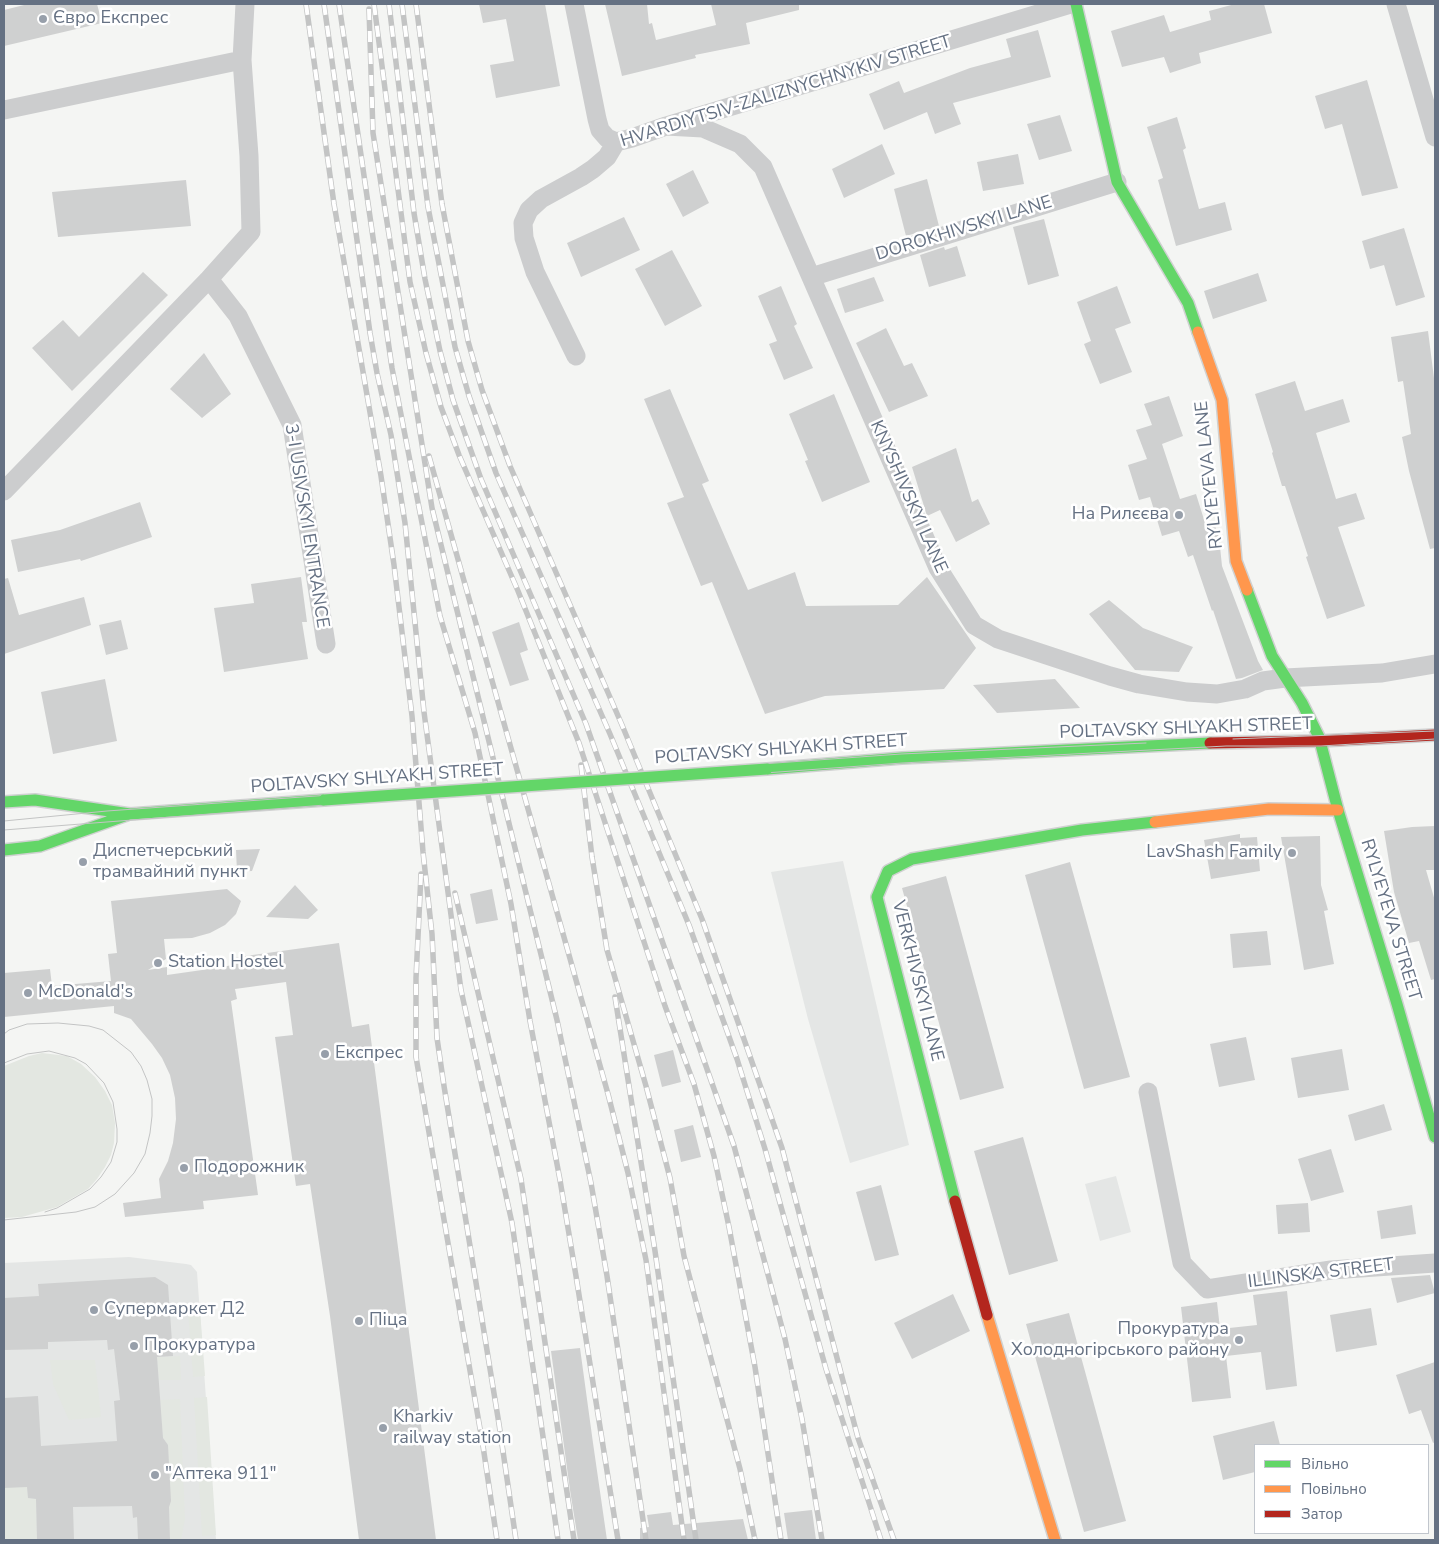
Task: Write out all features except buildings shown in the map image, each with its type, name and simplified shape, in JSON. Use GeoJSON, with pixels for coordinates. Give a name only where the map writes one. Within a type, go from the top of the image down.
{"type":"FeatureCollection","features":[{"type":"Feature","properties":{"kind":"street"},"geometry":{"type":"LineString","coordinates":[[4,491],[209,279],[251,232],[250,170],[242,60],[245,4]]}},
{"type":"Feature","properties":{"kind":"street"},"geometry":{"type":"LineString","coordinates":[[574,4],[596,119],[600,130],[607,138],[616,142]]}},
{"type":"Feature","properties":{"kind":"street","name":"HVARDIYTSIV-ZALIZNYCHNYKIV STREET"},"geometry":{"type":"LineString","coordinates":[[576,356],[535,272],[524,238],[522,223],[529,210],[540,199],[593,169],[607,157],[616,142],[1071,4]]}},
{"type":"Feature","properties":{"kind":"street","name":"RYLYEYEVA LANE"},"geometry":{"type":"LineString","coordinates":[[1076,4],[1117,182],[1188,303],[1222,400],[1236,561],[1272,656],[1302,703],[1320,741]]}},
{"type":"Feature","properties":{"kind":"street"},"geometry":{"type":"LineString","coordinates":[[1396,4],[1435,137]]}},
{"type":"Feature","properties":{"kind":"street"},"geometry":{"type":"LineString","coordinates":[[4,110],[242,60]]}},
{"type":"Feature","properties":{"kind":"street","name":"KNYSHIVSKYI LANE"},"geometry":{"type":"LineString","coordinates":[[666,126],[702,128],[740,144],[763,167],[938,568],[974,624],[998,639],[1139,684],[1187,692],[1217,694],[1245,689],[1264,681],[1285,678],[1382,673],[1435,664]]}},
{"type":"Feature","properties":{"kind":"street","name":"DOROKHIVSKYI LANE"},"geometry":{"type":"LineString","coordinates":[[811,277],[1117,182]]}},
{"type":"Feature","properties":{"kind":"street","name":"3-I USIVSKYI ENTRANCE"},"geometry":{"type":"LineString","coordinates":[[209,279],[238,316],[292,425],[326,644]]}},
{"type":"Feature","properties":{"kind":"street","name":"POLTAVSKY SHLYAKH STREET"},"geometry":{"type":"LineString","coordinates":[[4,802],[35,800],[130,814],[910,758],[1225,742],[1320,741],[1435,735]]}},
{"type":"Feature","properties":{"kind":"street","name":"RYLYEYEVA STREET"},"geometry":{"type":"LineString","coordinates":[[1320,741],[1338,810],[1435,1137]]}},
{"type":"Feature","properties":{"kind":"street","name":"VERKHIVSKYI LANE"},"geometry":{"type":"LineString","coordinates":[[1055,1540],[964,1237],[877,897],[888,871],[912,859],[1082,830],[1269,809],[1338,810]]}},
{"type":"Feature","properties":{"kind":"street","name":"POLTAVSKY SHLYAKH STREET"},"geometry":{"type":"LineString","coordinates":[[4,850],[40,846],[130,814]]}},
{"type":"Feature","properties":{"kind":"street","name":"ILLINSKA STREET"},"geometry":{"type":"LineString","coordinates":[[1148,1092],[1182,1263],[1207,1289],[1331,1270],[1435,1263]]}},
{"type":"Feature","properties":{"kind":"shaded area"},"geometry":{"type":"Polygon","coordinates":[[[843,861],[909,1145],[850,1163],[808,1019],[771,872],[843,861]]]}},
{"type":"Feature","properties":{"kind":"shaded area"},"geometry":{"type":"Polygon","coordinates":[[[42,1053],[67,1056],[81,1064],[95,1077],[112,1105],[115,1123],[114,1143],[105,1167],[88,1189],[57,1207],[22,1217],[4,1218],[4,1066],[42,1053]]]}},
{"type":"Feature","properties":{"kind":"shaded area"},"geometry":{"type":"Polygon","coordinates":[[[1116,1176],[1131,1232],[1100,1241],[1085,1184],[1116,1176]]]}},
{"type":"Feature","properties":{"kind":"shaded area"},"geometry":{"type":"Polygon","coordinates":[[[129,1257],[191,1265],[197,1272],[216,1540],[4,1540],[4,1263],[129,1257]]]}},
{"type":"Feature","properties":{"kind":"shaded area"},"geometry":{"type":"Polygon","coordinates":[[[200,1310],[205,1376],[193,1377],[188,1311],[200,1310]]]}},
{"type":"Feature","properties":{"kind":"shaded area"},"geometry":{"type":"Polygon","coordinates":[[[180,1356],[181,1380],[159,1380],[157,1357],[180,1356]]]}},
{"type":"Feature","properties":{"kind":"shaded area"},"geometry":{"type":"Polygon","coordinates":[[[50,1360],[95,1360],[101,1417],[69,1420],[53,1384],[50,1360]]]}},
{"type":"Feature","properties":{"kind":"shaded area"},"geometry":{"type":"Polygon","coordinates":[[[207,1397],[216,1535],[202,1536],[194,1398],[207,1397]]]}},
{"type":"Feature","properties":{"kind":"shaded area"},"geometry":{"type":"Polygon","coordinates":[[[180,1399],[185,1519],[181,1540],[170,1540],[168,1445],[163,1438],[160,1400],[180,1399]]]}},
{"type":"Feature","properties":{"kind":"shaded area"},"geometry":{"type":"Polygon","coordinates":[[[10,1484],[27,1484],[28,1498],[36,1499],[37,1540],[4,1540],[4,1488],[10,1484]]]}},
{"type":"Feature","properties":{"kind":"tram line"},"geometry":{"type":"LineString","coordinates":[[1233,739],[1435,731]]}},
{"type":"Feature","properties":{"kind":"tram line"},"geometry":{"type":"LineString","coordinates":[[4,830],[902,763],[1226,746],[1321,746],[1435,739]]}},
{"type":"Feature","properties":{"kind":"tram line"},"geometry":{"type":"LineString","coordinates":[[4,821],[107,811],[901,754],[1146,743]]}},
{"type":"Feature","properties":{"kind":"tram line"},"geometry":{"type":"LineString","coordinates":[[4,1034],[9,1030],[27,1024],[58,1023],[89,1026],[103,1030],[131,1052],[141,1066],[152,1099],[150,1133],[145,1154],[134,1173],[115,1194],[95,1207],[76,1212],[4,1220]]}},
{"type":"Feature","properties":{"kind":"tram line"},"geometry":{"type":"LineString","coordinates":[[4,1063],[27,1054],[49,1051],[75,1058],[86,1064],[104,1083],[113,1102],[117,1142],[111,1162],[90,1189],[57,1208],[45,1212]]}},
{"type":"Feature","properties":{"kind":"railway"},"geometry":{"type":"LineString","coordinates":[[306,4],[334,204],[381,476],[394,565],[412,716],[432,934],[437,1038],[516,1540]]}},
{"type":"Feature","properties":{"kind":"railway"},"geometry":{"type":"LineString","coordinates":[[324,4],[370,333],[391,435],[405,523],[424,712],[461,990],[512,1223],[558,1540]]}},
{"type":"Feature","properties":{"kind":"railway"},"geometry":{"type":"LineString","coordinates":[[339,4],[392,368],[440,616],[475,733],[511,904],[530,1021],[560,1180],[618,1540]]}},
{"type":"Feature","properties":{"kind":"railway"},"geometry":{"type":"LineString","coordinates":[[374,4],[410,282],[426,353],[441,407],[459,455],[518,591],[579,743],[665,1006],[694,1084],[714,1156],[729,1227],[755,1367],[781,1540]]}},
{"type":"Feature","properties":{"kind":"railway"},"geometry":{"type":"LineString","coordinates":[[389,4],[414,213],[440,351],[453,400],[481,479],[586,724],[734,1146],[785,1339],[802,1419],[822,1540]]}},
{"type":"Feature","properties":{"kind":"railway"},"geometry":{"type":"LineString","coordinates":[[402,4],[428,207],[455,347],[469,396],[496,473],[610,734],[689,925],[737,1059],[765,1149],[826,1369],[881,1540]]}},
{"type":"Feature","properties":{"kind":"railway"},"geometry":{"type":"LineString","coordinates":[[416,4],[442,204],[468,341],[482,390],[510,466],[622,725],[702,919],[782,1148],[858,1438],[894,1540]]}},
{"type":"Feature","properties":{"kind":"railway"},"geometry":{"type":"LineString","coordinates":[[369,9],[373,133],[432,508],[557,1020],[591,1183],[607,1276],[646,1540]]}},
{"type":"Feature","properties":{"kind":"railway"},"geometry":{"type":"LineString","coordinates":[[429,456],[608,1094],[628,1173],[646,1260],[684,1540]]}},
{"type":"Feature","properties":{"kind":"railway"},"geometry":{"type":"LineString","coordinates":[[581,765],[592,857],[607,950],[670,1178],[684,1256],[740,1469],[755,1540]]}},
{"type":"Feature","properties":{"kind":"railway"},"geometry":{"type":"LineString","coordinates":[[421,874],[416,978],[416,1057],[483,1446],[497,1540]]}},
{"type":"Feature","properties":{"kind":"railway"},"geometry":{"type":"LineString","coordinates":[[455,893],[521,1179],[574,1540]]}},
{"type":"Feature","properties":{"kind":"railway"},"geometry":{"type":"LineString","coordinates":[[615,997],[655,1251],[696,1540]]}},
{"type":"Feature","properties":{"kind":"traffic: fast"},"geometry":{"type":"LineString","coordinates":[[1076,4],[1117,182],[1188,303],[1198,332]]}},
{"type":"Feature","properties":{"kind":"traffic: fast"},"geometry":{"type":"LineString","coordinates":[[1247,590],[1272,656],[1302,703],[1319,737],[1338,810],[1435,1137]]}},
{"type":"Feature","properties":{"kind":"traffic: fast"},"geometry":{"type":"LineString","coordinates":[[767,769],[902,758],[1210,743]]}},
{"type":"Feature","properties":{"kind":"traffic: fast"},"geometry":{"type":"LineString","coordinates":[[324,800],[767,769]]}},
{"type":"Feature","properties":{"kind":"traffic: fast"},"geometry":{"type":"LineString","coordinates":[[4,802],[35,800],[130,814],[324,800]]}},
{"type":"Feature","properties":{"kind":"traffic: fast"},"geometry":{"type":"LineString","coordinates":[[4,850],[40,846],[127,815]]}},
{"type":"Feature","properties":{"kind":"traffic: fast"},"geometry":{"type":"LineString","coordinates":[[955,1201],[877,897],[888,871],[912,859],[1082,830],[1155,822]]}},
{"type":"Feature","properties":{"kind":"traffic: slow"},"geometry":{"type":"LineString","coordinates":[[1198,332],[1222,400],[1236,561],[1247,590]]}},
{"type":"Feature","properties":{"kind":"traffic: slow"},"geometry":{"type":"LineString","coordinates":[[1155,822],[1269,809],[1338,810]]}},
{"type":"Feature","properties":{"kind":"traffic: slow"},"geometry":{"type":"LineString","coordinates":[[987,1315],[1055,1540]]}},
{"type":"Feature","properties":{"kind":"traffic: jam"},"geometry":{"type":"LineString","coordinates":[[1210,743],[1320,741],[1435,735]]}},
{"type":"Feature","properties":{"kind":"traffic: jam"},"geometry":{"type":"LineString","coordinates":[[955,1201],[987,1315]]}},
{"type":"Feature","properties":{"kind":"place","name":"Євро Експрес"},"geometry":{"type":"Point","coordinates":[43,19]}},
{"type":"Feature","properties":{"kind":"place","name":"На Рилєєва"},"geometry":{"type":"Point","coordinates":[1179,515]}},
{"type":"Feature","properties":{"kind":"place","name":"LavShash Family"},"geometry":{"type":"Point","coordinates":[1292,853]}},
{"type":"Feature","properties":{"kind":"place","name":"Диспетчерський трамвайний пункт"},"geometry":{"type":"Point","coordinates":[83,862]}},
{"type":"Feature","properties":{"kind":"place","name":"Station Hostel"},"geometry":{"type":"Point","coordinates":[158,963]}},
{"type":"Feature","properties":{"kind":"place","name":"McDonald's"},"geometry":{"type":"Point","coordinates":[28,993]}},
{"type":"Feature","properties":{"kind":"place","name":"Експрес"},"geometry":{"type":"Point","coordinates":[325,1054]}},
{"type":"Feature","properties":{"kind":"place","name":"Подорожник"},"geometry":{"type":"Point","coordinates":[184,1168]}},
{"type":"Feature","properties":{"kind":"place","name":"Супермаркет Д2"},"geometry":{"type":"Point","coordinates":[94,1310]}},
{"type":"Feature","properties":{"kind":"place","name":"Піца"},"geometry":{"type":"Point","coordinates":[359,1321]}},
{"type":"Feature","properties":{"kind":"place","name":"Прокуратура Холодногірського району"},"geometry":{"type":"Point","coordinates":[1239,1340]}},
{"type":"Feature","properties":{"kind":"place","name":"Прокуратура"},"geometry":{"type":"Point","coordinates":[134,1346]}},
{"type":"Feature","properties":{"kind":"place","name":"Kharkiv railway station"},"geometry":{"type":"Point","coordinates":[383,1428]}},
{"type":"Feature","properties":{"kind":"place","name":"\"Аптека 911\""},"geometry":{"type":"Point","coordinates":[155,1475]}}]}
